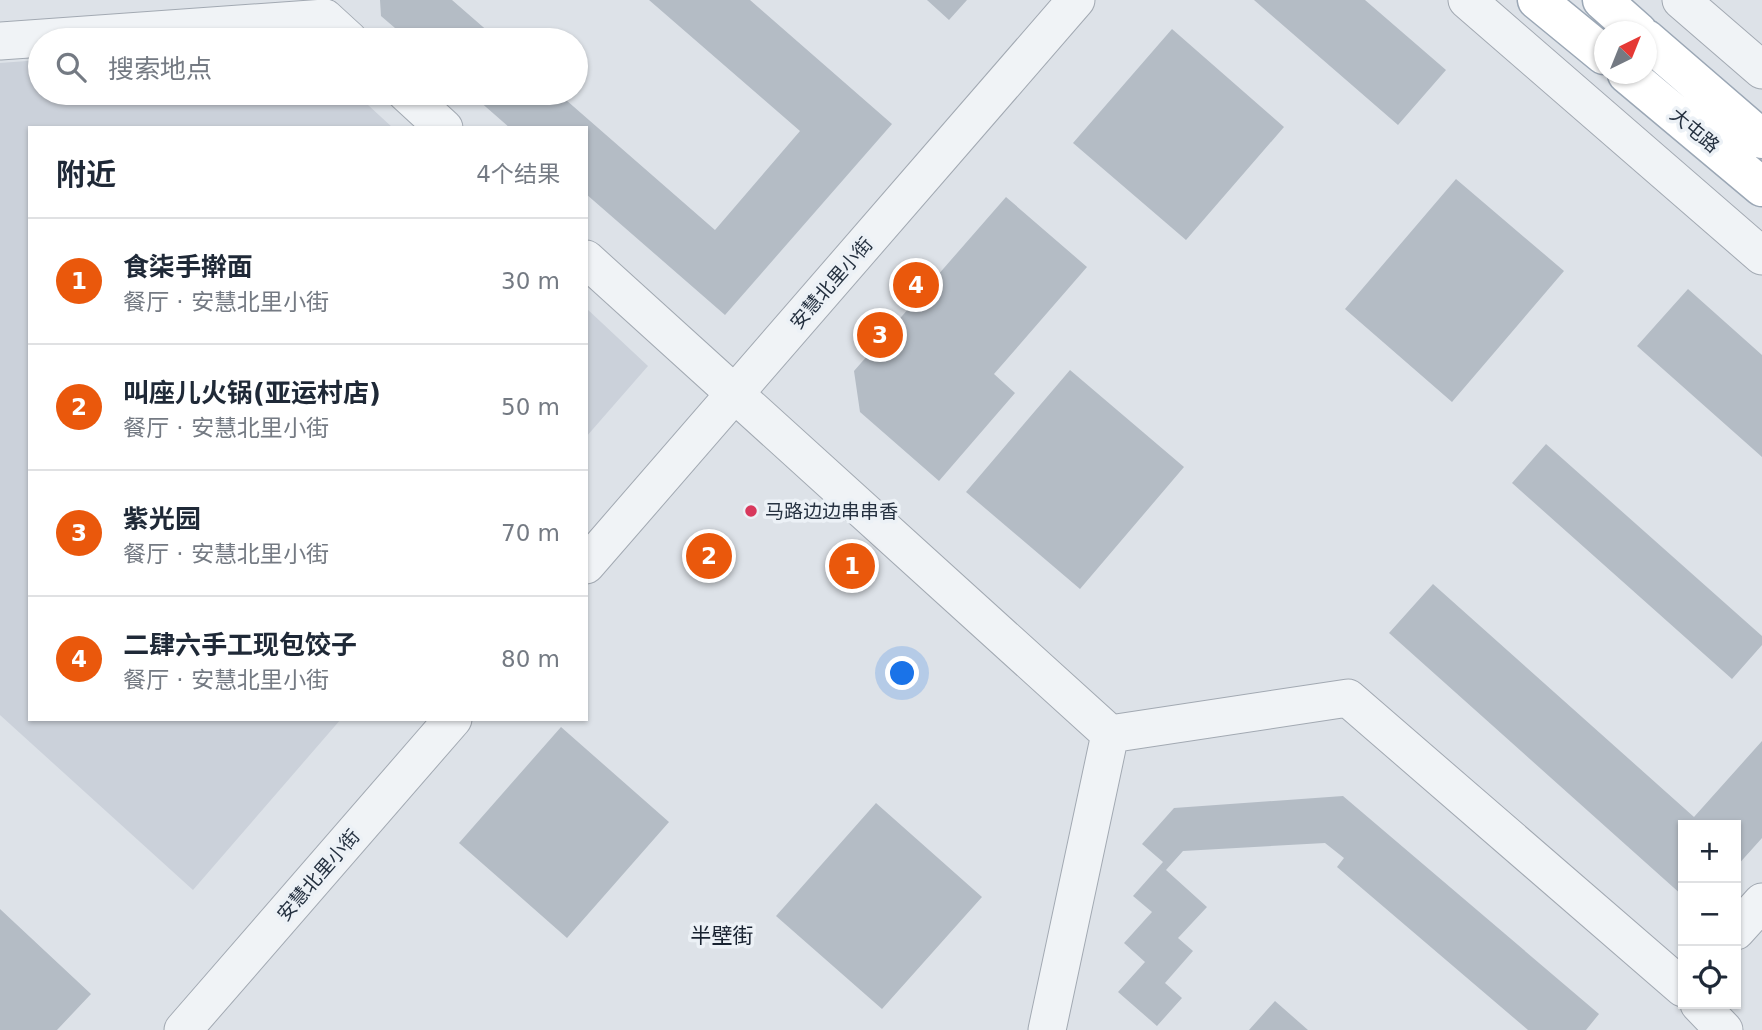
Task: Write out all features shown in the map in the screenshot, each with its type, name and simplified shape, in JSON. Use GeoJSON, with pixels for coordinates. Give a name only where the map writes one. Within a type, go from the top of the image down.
{"type":"FeatureCollection","features":[{"type":"Feature","properties":{"kind":"main road"},"geometry":{"type":"LineString","coordinates":[[1537,0],[1594,46]]}},
{"type":"Feature","properties":{"kind":"main road"},"geometry":{"type":"LineString","coordinates":[[1602,0],[1626,21]]}},
{"type":"Feature","properties":{"kind":"main road","name":"大屯路"},"geometry":{"type":"LineString","coordinates":[[1657,47],[1762,139]]}},
{"type":"Feature","properties":{"kind":"main road","name":"大屯路"},"geometry":{"type":"LineString","coordinates":[[1639,84],[1762,187]]}},
{"type":"Feature","properties":{"kind":"street","name":"安慧北里小街"},"geometry":{"type":"LineString","coordinates":[[588,563],[1076,0]]}},
{"type":"Feature","properties":{"kind":"street"},"geometry":{"type":"LineString","coordinates":[[1467,0],[1762,256]]}},
{"type":"Feature","properties":{"kind":"street"},"geometry":{"type":"LineString","coordinates":[[1682,0],[1762,70]]}},
{"type":"Feature","properties":{"kind":"street"},"geometry":{"type":"LineString","coordinates":[[184,28],[325,18],[336,28]]}},
{"type":"Feature","properties":{"kind":"street"},"geometry":{"type":"LineString","coordinates":[[0,41],[28,39]]}},
{"type":"Feature","properties":{"kind":"street"},"geometry":{"type":"LineString","coordinates":[[419,105],[442,126]]}},
{"type":"Feature","properties":{"kind":"street"},"geometry":{"type":"LineString","coordinates":[[588,261],[1110,734]]}},
{"type":"Feature","properties":{"kind":"street"},"geometry":{"type":"LineString","coordinates":[[1110,734],[1348,698],[1678,984]]}},
{"type":"Feature","properties":{"kind":"street","name":"安慧北里小街"},"geometry":{"type":"LineString","coordinates":[[183,1030],[451,721]]}},
{"type":"Feature","properties":{"kind":"street"},"geometry":{"type":"LineString","coordinates":[[1047,1030],[1110,734]]}},
{"type":"Feature","properties":{"kind":"street"},"geometry":{"type":"LineString","coordinates":[[1741,925],[1762,902]]}},
{"type":"Feature","properties":{"kind":"street"},"geometry":{"type":"LineString","coordinates":[[1704,1009],[1724,1030]]}},
{"type":"Feature","properties":{"kind":"shaded area"},"geometry":{"type":"Polygon","coordinates":[[[28,61],[28,105],[368,105],[391,126],[28,126],[28,721],[339,721],[193,890],[0,715],[0,63],[28,61]]]}},
{"type":"Feature","properties":{"kind":"shaded area"},"geometry":{"type":"Polygon","coordinates":[[[588,310],[648,366],[588,435],[588,310]]]}},
{"type":"Feature","properties":{"kind":"building"},"geometry":{"type":"Polygon","coordinates":[[[380,0],[452,0],[484,28],[395,28],[381,16],[380,0]]]}},
{"type":"Feature","properties":{"kind":"building"},"geometry":{"type":"Polygon","coordinates":[[[649,0],[750,0],[892,124],[725,315],[588,196],[588,126],[508,126],[484,105],[572,105],[715,230],[800,131],[649,0]]]}},
{"type":"Feature","properties":{"kind":"building"},"geometry":{"type":"Polygon","coordinates":[[[927,0],[967,0],[949,20],[927,0]]]}},
{"type":"Feature","properties":{"kind":"building"},"geometry":{"type":"Polygon","coordinates":[[[1254,0],[1365,0],[1446,70],[1398,125],[1254,0]]]}},
{"type":"Feature","properties":{"kind":"building"},"geometry":{"type":"Polygon","coordinates":[[[1172,29],[1284,127],[1186,240],[1073,143],[1172,29]]]}},
{"type":"Feature","properties":{"kind":"building"},"geometry":{"type":"Polygon","coordinates":[[[1456,179],[1564,271],[1452,402],[1345,309],[1456,179]]]}},
{"type":"Feature","properties":{"kind":"building"},"geometry":{"type":"Polygon","coordinates":[[[1006,197],[1087,267],[994,374],[1015,393],[939,481],[860,412],[854,371],[1006,197]]]}},
{"type":"Feature","properties":{"kind":"building"},"geometry":{"type":"Polygon","coordinates":[[[1688,289],[1762,355],[1762,457],[1637,346],[1688,289]]]}},
{"type":"Feature","properties":{"kind":"building"},"geometry":{"type":"Polygon","coordinates":[[[1070,370],[1184,467],[1080,589],[966,492],[1070,370]]]}},
{"type":"Feature","properties":{"kind":"building"},"geometry":{"type":"Polygon","coordinates":[[[1546,444],[1762,636],[1762,645],[1732,679],[1512,483],[1546,444]]]}},
{"type":"Feature","properties":{"kind":"building"},"geometry":{"type":"Polygon","coordinates":[[[1433,584],[1694,817],[1762,741],[1762,838],[1741,861],[1741,820],[1678,820],[1678,892],[1389,633],[1433,584]]]}},
{"type":"Feature","properties":{"kind":"building"},"geometry":{"type":"Polygon","coordinates":[[[561,727],[669,822],[567,938],[459,843],[561,727]]]}},
{"type":"Feature","properties":{"kind":"building"},"geometry":{"type":"Polygon","coordinates":[[[1343,796],[1599,1014],[1586,1030],[1528,1030],[1337,867],[1344,858],[1325,843],[1183,851],[1166,870],[1207,907],[1178,938],[1193,951],[1165,983],[1182,998],[1157,1026],[1118,992],[1145,962],[1124,943],[1152,912],[1133,896],[1163,862],[1142,844],[1174,808],[1343,796]]]}},
{"type":"Feature","properties":{"kind":"building"},"geometry":{"type":"Polygon","coordinates":[[[876,803],[982,897],[882,1009],[776,916],[876,803]]]}},
{"type":"Feature","properties":{"kind":"building"},"geometry":{"type":"Polygon","coordinates":[[[0,909],[91,994],[57,1030],[0,1030],[0,909]]]}},
{"type":"Feature","properties":{"kind":"building"},"geometry":{"type":"Polygon","coordinates":[[[1275,1001],[1308,1030],[1249,1030],[1275,1001]]]}},
{"type":"Feature","properties":{"kind":"place","name":"二肆六手工现包饺子"},"geometry":{"type":"Point","coordinates":[916,285]}},
{"type":"Feature","properties":{"kind":"place","name":"紫光园"},"geometry":{"type":"Point","coordinates":[880,335]}},
{"type":"Feature","properties":{"kind":"place","name":"马路边边串串香"},"geometry":{"type":"Point","coordinates":[751,511]}},
{"type":"Feature","properties":{"kind":"place","name":"叫座儿火锅(亚运村店)"},"geometry":{"type":"Point","coordinates":[709,556]}},
{"type":"Feature","properties":{"kind":"place","name":"食柒手擀面"},"geometry":{"type":"Point","coordinates":[852,566]}},
{"type":"Feature","properties":{"kind":"district","name":"半壁街"},"geometry":{"type":"Point","coordinates":[722,936]}}]}
